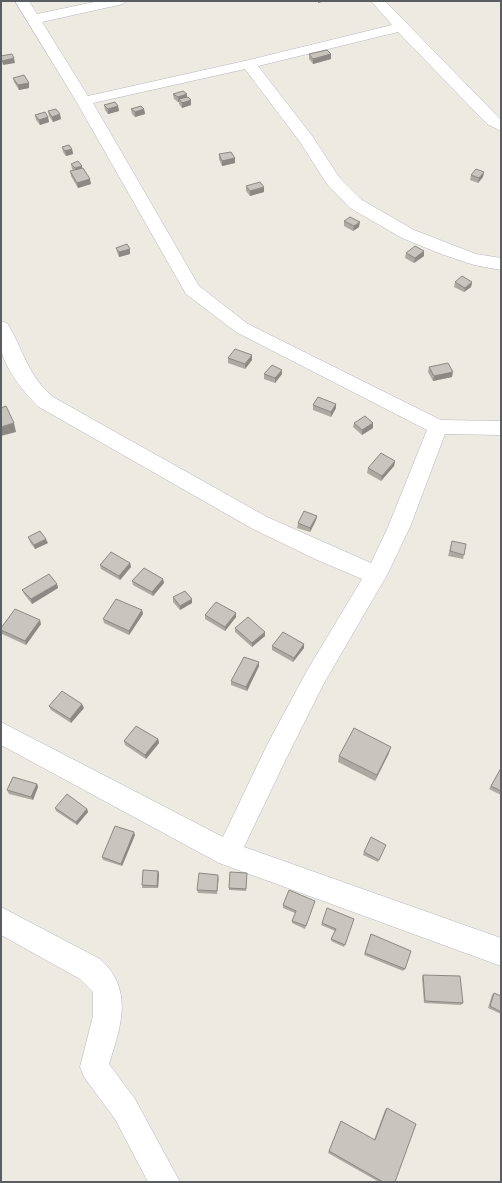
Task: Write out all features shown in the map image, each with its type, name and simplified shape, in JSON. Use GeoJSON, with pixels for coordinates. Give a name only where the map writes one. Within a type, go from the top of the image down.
{"type":"FeatureCollection","features":[{"type":"Feature","properties":{"kind":"street"},"geometry":{"type":"LineString","coordinates":[[22,1],[35,19],[84,101],[192,290],[242,328],[438,427],[501,428]]}},
{"type":"Feature","properties":{"kind":"street"},"geometry":{"type":"LineString","coordinates":[[35,19],[118,1]]}},
{"type":"Feature","properties":{"kind":"street"},"geometry":{"type":"LineString","coordinates":[[378,1],[401,27],[492,121],[501,126]]}},
{"type":"Feature","properties":{"kind":"street"},"geometry":{"type":"LineString","coordinates":[[84,101],[249,64],[401,27]]}},
{"type":"Feature","properties":{"kind":"street"},"geometry":{"type":"LineString","coordinates":[[249,64],[307,140],[332,180],[356,204],[408,234],[474,259],[501,264]]}},
{"type":"Feature","properties":{"kind":"street"},"geometry":{"type":"LineString","coordinates":[[1,327],[16,361],[34,391],[46,402],[260,523],[376,575]]}},
{"type":"Feature","properties":{"kind":"street"},"geometry":{"type":"LineString","coordinates":[[228,854],[277,751],[316,676],[376,575],[399,527],[438,427]]}},
{"type":"Feature","properties":{"kind":"street"},"geometry":{"type":"LineString","coordinates":[[1,733],[228,854],[501,952]]}},
{"type":"Feature","properties":{"kind":"street"},"geometry":{"type":"LineString","coordinates":[[1,920],[90,969],[102,980],[106,989],[108,1006],[94,1067],[125,1109],[165,1182]]}},
{"type":"Feature","properties":{"kind":"building"},"geometry":{"type":"Polygon","coordinates":[[[327,50],[331,54],[313,59],[309,54],[327,50]]]}},
{"type":"Feature","properties":{"kind":"building"},"geometry":{"type":"Polygon","coordinates":[[[12,54],[14,58],[2,61],[1,56],[12,54]]]}},
{"type":"Feature","properties":{"kind":"building"},"geometry":{"type":"Polygon","coordinates":[[[24,75],[29,83],[18,85],[13,78],[24,75]]]}},
{"type":"Feature","properties":{"kind":"building"},"geometry":{"type":"Polygon","coordinates":[[[183,91],[187,94],[178,97],[173,94],[183,91]]]}},
{"type":"Feature","properties":{"kind":"building"},"geometry":{"type":"Polygon","coordinates":[[[188,97],[191,100],[182,103],[179,99],[188,97]]]}},
{"type":"Feature","properties":{"kind":"building"},"geometry":{"type":"Polygon","coordinates":[[[115,102],[118,106],[108,109],[104,105],[115,102]]]}},
{"type":"Feature","properties":{"kind":"building"},"geometry":{"type":"Polygon","coordinates":[[[141,106],[144,109],[135,112],[131,109],[141,106]]]}},
{"type":"Feature","properties":{"kind":"building"},"geometry":{"type":"Polygon","coordinates":[[[56,109],[60,114],[52,117],[48,111],[56,109]]]}},
{"type":"Feature","properties":{"kind":"building"},"geometry":{"type":"Polygon","coordinates":[[[45,112],[48,117],[39,120],[35,115],[45,112]]]}},
{"type":"Feature","properties":{"kind":"building"},"geometry":{"type":"Polygon","coordinates":[[[69,145],[72,149],[65,151],[62,147],[69,145]]]}},
{"type":"Feature","properties":{"kind":"building"},"geometry":{"type":"Polygon","coordinates":[[[231,152],[235,158],[222,161],[219,154],[231,152]]]}},
{"type":"Feature","properties":{"kind":"building"},"geometry":{"type":"Polygon","coordinates":[[[78,161],[82,166],[75,168],[71,164],[78,161]]]}},
{"type":"Feature","properties":{"kind":"building"},"geometry":{"type":"Polygon","coordinates":[[[83,168],[90,179],[77,183],[70,171],[83,168]]]}},
{"type":"Feature","properties":{"kind":"building"},"geometry":{"type":"Polygon","coordinates":[[[476,169],[484,172],[479,178],[471,175],[476,169]]]}},
{"type":"Feature","properties":{"kind":"building"},"geometry":{"type":"Polygon","coordinates":[[[260,182],[264,187],[250,191],[246,186],[260,182]]]}},
{"type":"Feature","properties":{"kind":"building"},"geometry":{"type":"Polygon","coordinates":[[[350,217],[360,222],[354,226],[344,221],[350,217]]]}},
{"type":"Feature","properties":{"kind":"building"},"geometry":{"type":"Polygon","coordinates":[[[127,244],[130,249],[119,252],[116,248],[127,244]]]}},
{"type":"Feature","properties":{"kind":"building"},"geometry":{"type":"Polygon","coordinates":[[[415,246],[424,251],[415,258],[406,253],[415,246]]]}},
{"type":"Feature","properties":{"kind":"building"},"geometry":{"type":"Polygon","coordinates":[[[462,276],[472,282],[465,288],[455,282],[462,276]]]}},
{"type":"Feature","properties":{"kind":"building"},"geometry":{"type":"Polygon","coordinates":[[[235,349],[252,355],[245,364],[228,358],[235,349]]]}},
{"type":"Feature","properties":{"kind":"building"},"geometry":{"type":"Polygon","coordinates":[[[448,363],[453,372],[434,376],[429,367],[448,363]]]}},
{"type":"Feature","properties":{"kind":"building"},"geometry":{"type":"Polygon","coordinates":[[[272,365],[282,370],[275,378],[264,374],[272,365]]]}},
{"type":"Feature","properties":{"kind":"building"},"geometry":{"type":"Polygon","coordinates":[[[318,397],[336,404],[331,412],[313,405],[318,397]]]}},
{"type":"Feature","properties":{"kind":"building"},"geometry":{"type":"Polygon","coordinates":[[[6,406],[14,423],[1,427],[1,408],[6,406]]]}},
{"type":"Feature","properties":{"kind":"building"},"geometry":{"type":"Polygon","coordinates":[[[365,416],[373,423],[362,430],[354,423],[365,416]]]}},
{"type":"Feature","properties":{"kind":"building"},"geometry":{"type":"Polygon","coordinates":[[[381,453],[395,461],[382,476],[368,468],[381,453]]]}},
{"type":"Feature","properties":{"kind":"building"},"geometry":{"type":"Polygon","coordinates":[[[304,511],[317,516],[310,528],[298,523],[304,511]]]}},
{"type":"Feature","properties":{"kind":"building"},"geometry":{"type":"Polygon","coordinates":[[[40,531],[46,539],[34,545],[28,537],[40,531]]]}},
{"type":"Feature","properties":{"kind":"building"},"geometry":{"type":"Polygon","coordinates":[[[452,541],[466,544],[464,555],[450,551],[452,541]]]}},
{"type":"Feature","properties":{"kind":"building"},"geometry":{"type":"Polygon","coordinates":[[[111,552],[130,563],[119,576],[100,565],[111,552]]]}},
{"type":"Feature","properties":{"kind":"building"},"geometry":{"type":"Polygon","coordinates":[[[144,568],[163,579],[152,592],[132,581],[144,568]]]}},
{"type":"Feature","properties":{"kind":"building"},"geometry":{"type":"Polygon","coordinates":[[[49,574],[57,584],[31,599],[22,590],[49,574]]]}},
{"type":"Feature","properties":{"kind":"building"},"geometry":{"type":"Polygon","coordinates":[[[185,591],[192,599],[180,606],[173,597],[185,591]]]}},
{"type":"Feature","properties":{"kind":"building"},"geometry":{"type":"Polygon","coordinates":[[[116,599],[142,610],[129,631],[103,619],[116,599]]]}},
{"type":"Feature","properties":{"kind":"building"},"geometry":{"type":"Polygon","coordinates":[[[216,602],[236,613],[225,627],[205,615],[216,602]]]}},
{"type":"Feature","properties":{"kind":"building"},"geometry":{"type":"Polygon","coordinates":[[[15,609],[40,620],[25,641],[1,630],[15,609]]]}},
{"type":"Feature","properties":{"kind":"building"},"geometry":{"type":"Polygon","coordinates":[[[248,617],[265,632],[252,643],[235,628],[248,617]]]}},
{"type":"Feature","properties":{"kind":"building"},"geometry":{"type":"Polygon","coordinates":[[[283,632],[304,644],[294,658],[272,646],[283,632]]]}},
{"type":"Feature","properties":{"kind":"building"},"geometry":{"type":"Polygon","coordinates":[[[244,657],[259,662],[246,687],[231,681],[244,657]]]}},
{"type":"Feature","properties":{"kind":"building"},"geometry":{"type":"Polygon","coordinates":[[[62,691],[82,704],[70,719],[49,706],[62,691]]]}},
{"type":"Feature","properties":{"kind":"building"},"geometry":{"type":"Polygon","coordinates":[[[136,726],[158,739],[145,755],[124,741],[136,726]]]}},
{"type":"Feature","properties":{"kind":"building"},"geometry":{"type":"Polygon","coordinates":[[[354,728],[391,747],[377,775],[339,756],[354,728]]]}},
{"type":"Feature","properties":{"kind":"building"},"geometry":{"type":"Polygon","coordinates":[[[501,768],[501,791],[491,786],[501,768]]]}},
{"type":"Feature","properties":{"kind":"building"},"geometry":{"type":"Polygon","coordinates":[[[13,777],[37,784],[31,797],[7,790],[13,777]]]}},
{"type":"Feature","properties":{"kind":"building"},"geometry":{"type":"Polygon","coordinates":[[[67,794],[87,809],[76,822],[55,808],[67,794]]]}},
{"type":"Feature","properties":{"kind":"building"},"geometry":{"type":"Polygon","coordinates":[[[115,826],[134,832],[121,864],[102,857],[115,826]]]}},
{"type":"Feature","properties":{"kind":"building"},"geometry":{"type":"Polygon","coordinates":[[[371,837],[386,845],[379,860],[364,852],[371,837]]]}},
{"type":"Feature","properties":{"kind":"building"},"geometry":{"type":"Polygon","coordinates":[[[143,870],[158,871],[157,886],[142,885],[143,870]]]}},
{"type":"Feature","properties":{"kind":"building"},"geometry":{"type":"Polygon","coordinates":[[[230,872],[247,873],[246,889],[229,888],[230,872]]]}},
{"type":"Feature","properties":{"kind":"building"},"geometry":{"type":"Polygon","coordinates":[[[199,873],[218,875],[217,891],[197,890],[199,873]]]}},
{"type":"Feature","properties":{"kind":"building"},"geometry":{"type":"Polygon","coordinates":[[[289,890],[315,901],[306,926],[292,921],[296,911],[283,905],[289,890]]]}},
{"type":"Feature","properties":{"kind":"building"},"geometry":{"type":"Polygon","coordinates":[[[327,908],[354,919],[345,945],[331,939],[336,929],[322,923],[327,908]]]}},
{"type":"Feature","properties":{"kind":"building"},"geometry":{"type":"Polygon","coordinates":[[[371,934],[411,951],[405,969],[365,953],[371,934]]]}},
{"type":"Feature","properties":{"kind":"building"},"geometry":{"type":"Polygon","coordinates":[[[423,975],[460,976],[463,1003],[425,1001],[423,975]]]}},
{"type":"Feature","properties":{"kind":"building"},"geometry":{"type":"Polygon","coordinates":[[[494,993],[501,996],[501,1012],[490,1006],[494,993]]]}},
{"type":"Feature","properties":{"kind":"building"},"geometry":{"type":"Polygon","coordinates":[[[387,1108],[416,1124],[395,1182],[383,1182],[329,1151],[341,1121],[375,1140],[387,1108]]]}}]}
